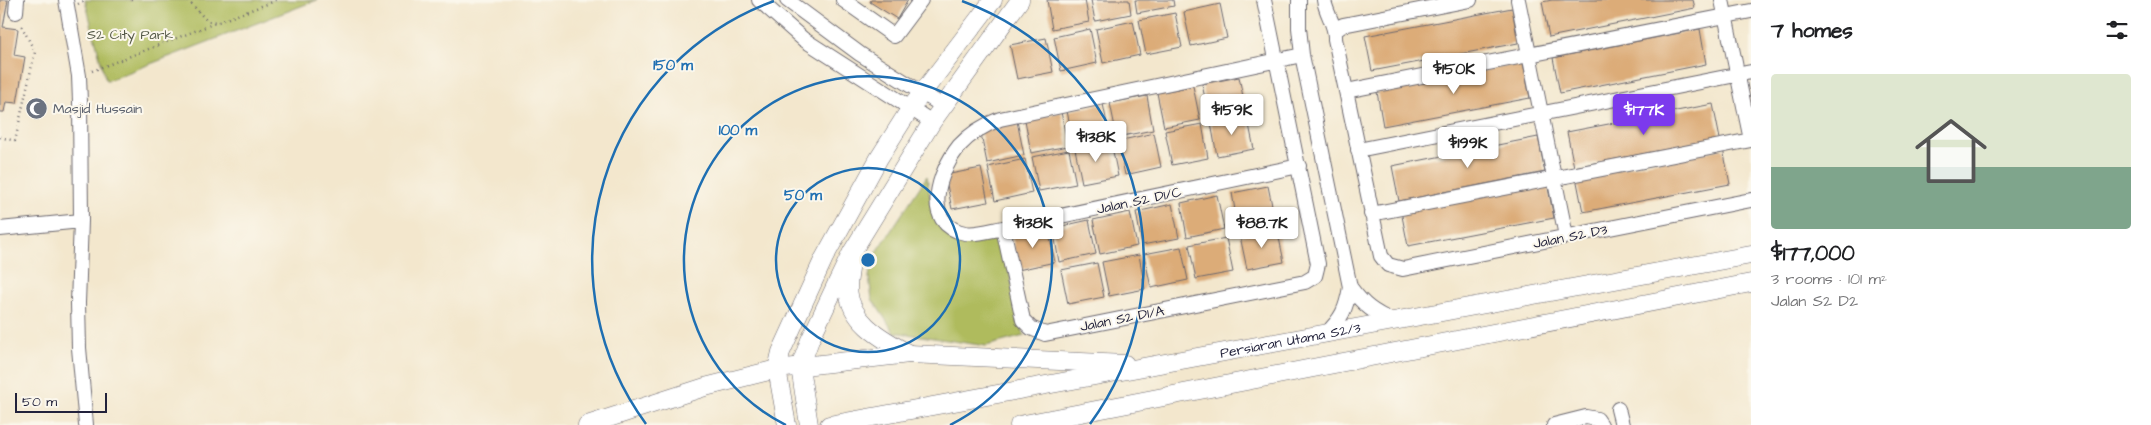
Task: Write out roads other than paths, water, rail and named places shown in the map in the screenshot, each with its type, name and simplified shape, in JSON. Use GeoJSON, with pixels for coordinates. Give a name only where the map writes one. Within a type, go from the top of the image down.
{"type":"FeatureCollection","features":[{"type":"Feature","properties":{"kind":"main road"},"geometry":{"type":"LineString","coordinates":[[787,425],[777,369],[781,352],[791,327],[824,258],[878,158],[910,109],[993,0]]}},
{"type":"Feature","properties":{"kind":"main road"},"geometry":{"type":"LineString","coordinates":[[809,425],[800,367],[810,340],[852,252],[932,122],[1020,0]]}},
{"type":"Feature","properties":{"kind":"main road"},"geometry":{"type":"LineString","coordinates":[[852,252],[848,290],[855,311],[871,332],[909,354]]}},
{"type":"Feature","properties":{"kind":"main road","name":"Persiaran Utama S2/3"},"geometry":{"type":"LineString","coordinates":[[829,425],[1751,255]]}},
{"type":"Feature","properties":{"kind":"main road"},"geometry":{"type":"LineString","coordinates":[[1019,425],[1751,283]]}},
{"type":"Feature","properties":{"kind":"main road"},"geometry":{"type":"LineString","coordinates":[[587,425],[705,387],[777,369],[909,354],[1160,365]]}},
{"type":"Feature","properties":{"kind":"main road"},"geometry":{"type":"LineString","coordinates":[[1068,425],[1165,396]]}},
{"type":"Feature","properties":{"kind":"street"},"geometry":{"type":"LineString","coordinates":[[66,0],[79,76],[81,221],[78,302],[79,348],[86,425]]}},
{"type":"Feature","properties":{"kind":"street"},"geometry":{"type":"LineString","coordinates":[[759,0],[803,39],[932,122]]}},
{"type":"Feature","properties":{"kind":"street"},"geometry":{"type":"LineString","coordinates":[[787,0],[860,54],[943,106]]}},
{"type":"Feature","properties":{"kind":"street"},"geometry":{"type":"LineString","coordinates":[[843,0],[894,36],[921,0]]}},
{"type":"Feature","properties":{"kind":"street"},"geometry":{"type":"LineString","coordinates":[[1264,0],[1299,166]]}},
{"type":"Feature","properties":{"kind":"street"},"geometry":{"type":"LineString","coordinates":[[1299,0],[1298,28],[1302,55],[1350,287],[1346,307],[1340,320],[1325,335]]}},
{"type":"Feature","properties":{"kind":"street"},"geometry":{"type":"LineString","coordinates":[[1324,0],[1326,12],[1336,30],[1335,39],[1371,214],[1751,140],[1744,73],[1722,0]]}},
{"type":"Feature","properties":{"kind":"street"},"geometry":{"type":"LineString","coordinates":[[1336,30],[1343,25],[1470,0]]}},
{"type":"Feature","properties":{"kind":"street"},"geometry":{"type":"LineString","coordinates":[[1518,0],[1566,236]]}},
{"type":"Feature","properties":{"kind":"street"},"geometry":{"type":"LineString","coordinates":[[1346,91],[1751,11]]}},
{"type":"Feature","properties":{"kind":"street","name":"Jalan S2 D1/C"},"geometry":{"type":"LineString","coordinates":[[1299,166],[968,234],[952,229],[940,218],[937,198],[940,178],[959,147],[980,127],[1000,118],[1302,55]]}},
{"type":"Feature","properties":{"kind":"street"},"geometry":{"type":"LineString","coordinates":[[1358,150],[1744,73]]}},
{"type":"Feature","properties":{"kind":"street","name":"Jalan S2 D1/A"},"geometry":{"type":"LineString","coordinates":[[1003,228],[1023,320],[1031,328],[1045,334],[1305,282],[1315,276],[1318,264],[1299,166]]}},
{"type":"Feature","properties":{"kind":"street","name":"Jalan S2 D3"},"geometry":{"type":"LineString","coordinates":[[1371,214],[1381,256],[1388,265],[1403,269],[1751,200]]}},
{"type":"Feature","properties":{"kind":"street"},"geometry":{"type":"LineString","coordinates":[[0,229],[81,221]]}},
{"type":"Feature","properties":{"kind":"street"},"geometry":{"type":"LineString","coordinates":[[1350,287],[1363,304],[1373,312],[1395,322]]}},
{"type":"Feature","properties":{"kind":"street"},"geometry":{"type":"LineString","coordinates":[[1618,409],[1622,425]]}},
{"type":"Feature","properties":{"kind":"street"},"geometry":{"type":"LineString","coordinates":[[1554,425],[1586,418],[1597,419],[1601,425]]}},
{"type":"Feature","properties":{"kind":"place","name":"Masjid Hussain"},"geometry":{"type":"Point","coordinates":[37,108]}},
{"type":"Feature","properties":{"kind":"park label","name":"S2 City Park"},"geometry":{"type":"Point","coordinates":[130,34]}}]}
